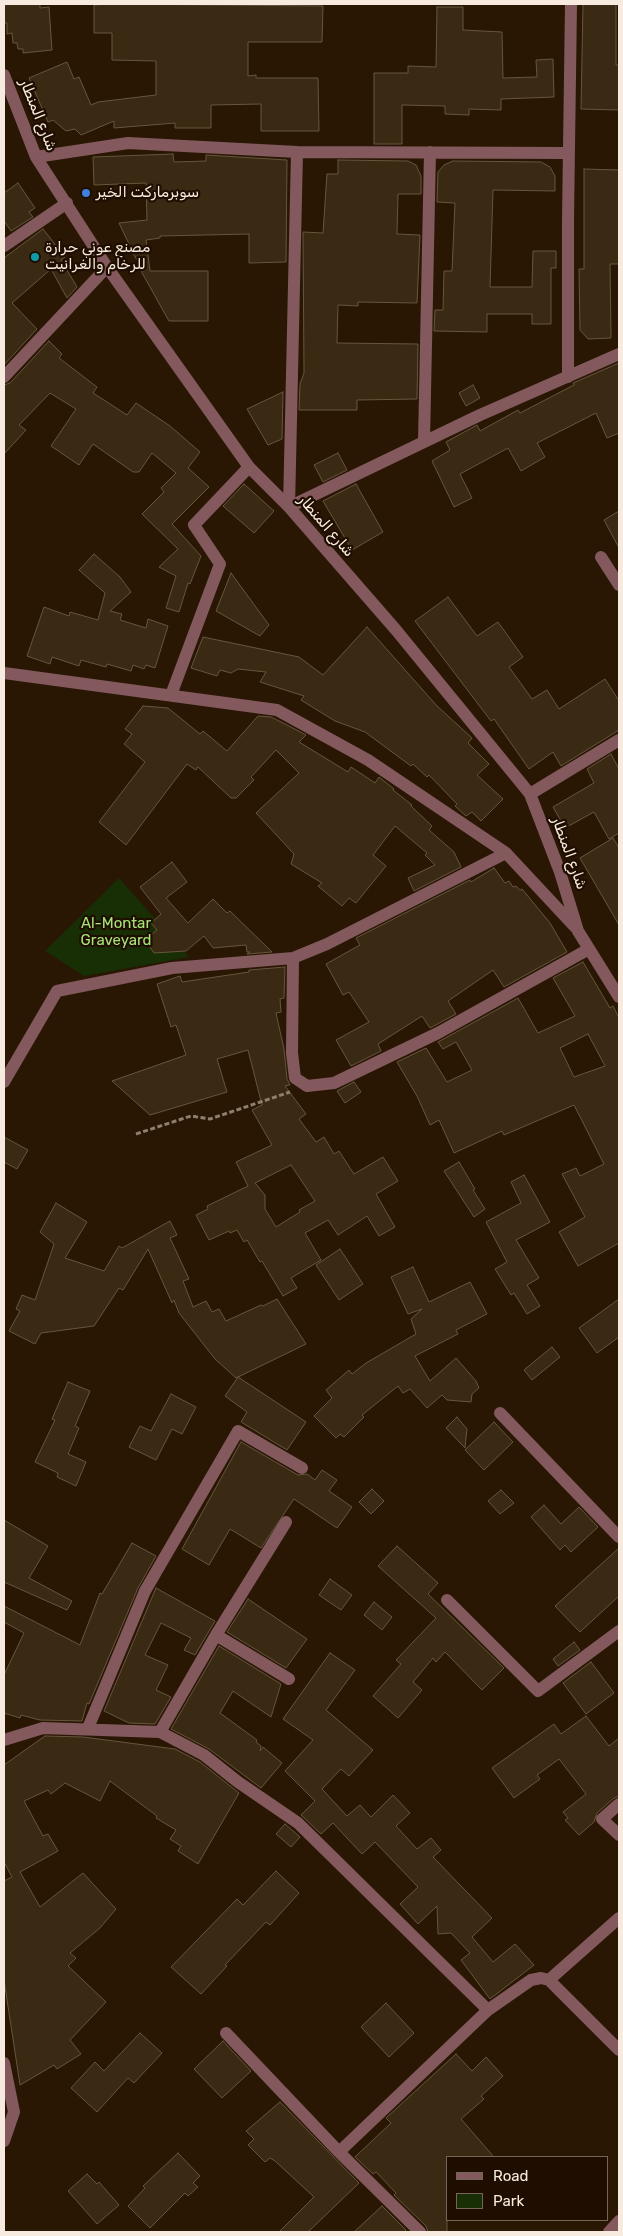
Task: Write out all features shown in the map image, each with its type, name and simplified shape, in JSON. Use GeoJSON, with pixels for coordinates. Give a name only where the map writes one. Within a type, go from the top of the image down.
{"type":"FeatureCollection","features":[{"type":"Feature","properties":{"kind":"street"},"geometry":{"type":"LineString","coordinates":[[568,377],[571,4]]}},
{"type":"Feature","properties":{"kind":"street","name":"شارع المنطار"},"geometry":{"type":"LineString","coordinates":[[4,75],[36,157],[107,267],[249,466],[289,507],[396,630],[530,794],[560,872],[578,931],[619,997]]}},
{"type":"Feature","properties":{"kind":"street"},"geometry":{"type":"LineString","coordinates":[[36,157],[128,143],[297,152],[569,153]]}},
{"type":"Feature","properties":{"kind":"street"},"geometry":{"type":"LineString","coordinates":[[297,152],[289,507],[424,441],[619,354]]}},
{"type":"Feature","properties":{"kind":"street"},"geometry":{"type":"LineString","coordinates":[[424,441],[430,152]]}},
{"type":"Feature","properties":{"kind":"street"},"geometry":{"type":"LineString","coordinates":[[4,246],[67,203]]}},
{"type":"Feature","properties":{"kind":"street"},"geometry":{"type":"LineString","coordinates":[[4,377],[107,267]]}},
{"type":"Feature","properties":{"kind":"street"},"geometry":{"type":"LineString","coordinates":[[171,695],[220,564],[194,525],[249,466]]}},
{"type":"Feature","properties":{"kind":"street"},"geometry":{"type":"LineString","coordinates":[[600,557],[619,585]]}},
{"type":"Feature","properties":{"kind":"street"},"geometry":{"type":"LineString","coordinates":[[4,673],[277,710],[368,760],[506,853],[578,931]]}},
{"type":"Feature","properties":{"kind":"street"},"geometry":{"type":"LineString","coordinates":[[530,794],[619,740]]}},
{"type":"Feature","properties":{"kind":"street"},"geometry":{"type":"LineString","coordinates":[[4,1082],[57,990],[172,968],[292,958],[327,944],[506,853]]}},
{"type":"Feature","properties":{"kind":"street"},"geometry":{"type":"LineString","coordinates":[[292,958],[292,1053],[295,1078],[307,1086],[334,1083],[421,1042],[589,950]]}},
{"type":"Feature","properties":{"kind":"street"},"geometry":{"type":"LineString","coordinates":[[500,1413],[619,1537]]}},
{"type":"Feature","properties":{"kind":"street"},"geometry":{"type":"LineString","coordinates":[[88,1728],[145,1592],[238,1431],[302,1468]]}},
{"type":"Feature","properties":{"kind":"street"},"geometry":{"type":"LineString","coordinates":[[160,1732],[216,1635],[286,1522]]}},
{"type":"Feature","properties":{"kind":"street"},"geometry":{"type":"LineString","coordinates":[[447,1600],[538,1691],[619,1631]]}},
{"type":"Feature","properties":{"kind":"street"},"geometry":{"type":"LineString","coordinates":[[216,1635],[289,1679]]}},
{"type":"Feature","properties":{"kind":"street"},"geometry":{"type":"LineString","coordinates":[[4,1740],[43,1728],[88,1728],[160,1732],[204,1755],[238,1782],[298,1823],[488,2010]]}},
{"type":"Feature","properties":{"kind":"street"},"geometry":{"type":"LineString","coordinates":[[619,1804],[602,1819],[619,1835]]}},
{"type":"Feature","properties":{"kind":"street"},"geometry":{"type":"LineString","coordinates":[[549,1980],[619,1918]]}},
{"type":"Feature","properties":{"kind":"street"},"geometry":{"type":"LineString","coordinates":[[339,2152],[488,2010],[531,1980],[541,1978],[549,1980],[619,2050]]}},
{"type":"Feature","properties":{"kind":"street"},"geometry":{"type":"LineString","coordinates":[[226,2033],[339,2152],[420,2232]]}},
{"type":"Feature","properties":{"kind":"street"},"geometry":{"type":"LineString","coordinates":[[4,2063],[14,2112],[4,2141]]}},
{"type":"Feature","properties":{"kind":"street"},"geometry":{"type":"LineString","coordinates":[[610,2232],[619,2221]]}},
{"type":"Feature","properties":{"kind":"path"},"geometry":{"type":"LineString","coordinates":[[136,1134],[191,1116],[210,1119],[307,1086]]}},
{"type":"Feature","properties":{"kind":"green space","name":"Al-Montar Graveyard"},"geometry":{"type":"Polygon","coordinates":[[[119,878],[189,957],[84,976],[45,951],[119,878]]]}},
{"type":"Feature","properties":{"kind":"building"},"geometry":{"type":"Polygon","coordinates":[[[4,4],[40,4],[40,8],[49,7],[52,50],[23,53],[23,49],[18,49],[17,43],[13,43],[12,33],[7,34],[7,23],[4,23],[4,4]]]}},
{"type":"Feature","properties":{"kind":"building"},"geometry":{"type":"Polygon","coordinates":[[[583,4],[616,4],[616,65],[619,65],[619,110],[581,109],[583,4]]]}},
{"type":"Feature","properties":{"kind":"building"},"geometry":{"type":"Polygon","coordinates":[[[94,5],[323,6],[322,42],[248,42],[248,76],[256,75],[256,78],[318,78],[319,131],[261,131],[261,104],[211,105],[211,128],[175,128],[175,123],[114,128],[114,121],[81,135],[75,129],[66,131],[53,120],[48,122],[29,78],[67,62],[74,79],[79,77],[91,105],[98,102],[156,95],[156,61],[112,60],[112,33],[94,33],[94,5]]]}},
{"type":"Feature","properties":{"kind":"building"},"geometry":{"type":"Polygon","coordinates":[[[437,7],[463,7],[463,30],[502,32],[503,78],[537,77],[536,60],[553,59],[554,97],[501,99],[501,110],[469,109],[469,115],[445,114],[445,106],[402,105],[402,144],[374,144],[374,73],[408,73],[408,66],[436,67],[437,7]]]}},
{"type":"Feature","properties":{"kind":"building"},"geometry":{"type":"Polygon","coordinates":[[[173,154],[174,162],[206,161],[206,155],[287,160],[286,262],[249,263],[249,234],[160,236],[160,238],[146,240],[150,271],[208,271],[208,321],[169,321],[141,271],[144,271],[127,244],[129,244],[119,223],[147,220],[146,183],[94,185],[93,157],[173,154]]]}},
{"type":"Feature","properties":{"kind":"building"},"geometry":{"type":"Polygon","coordinates":[[[338,160],[408,161],[416,165],[421,176],[421,194],[398,194],[397,234],[420,235],[417,303],[358,302],[358,306],[338,305],[337,343],[418,344],[417,399],[357,400],[357,410],[299,410],[300,384],[304,373],[303,232],[323,233],[327,174],[338,174],[338,160]]]}},
{"type":"Feature","properties":{"kind":"building"},"geometry":{"type":"Polygon","coordinates":[[[453,161],[541,162],[550,167],[555,176],[555,191],[493,190],[490,287],[532,287],[533,251],[556,251],[556,268],[551,268],[551,324],[532,324],[532,314],[487,314],[487,332],[434,331],[435,310],[443,310],[444,271],[452,271],[455,203],[437,202],[438,172],[444,165],[453,161]]]}},
{"type":"Feature","properties":{"kind":"building"},"geometry":{"type":"Polygon","coordinates":[[[584,169],[619,170],[619,264],[610,264],[611,338],[588,339],[580,330],[579,269],[584,269],[584,169]]]}},
{"type":"Feature","properties":{"kind":"building"},"geometry":{"type":"Polygon","coordinates":[[[18,183],[35,208],[29,212],[33,217],[11,231],[4,221],[4,193],[18,183]]]}},
{"type":"Feature","properties":{"kind":"building"},"geometry":{"type":"Polygon","coordinates":[[[43,229],[65,257],[61,260],[77,287],[67,298],[51,269],[12,303],[37,329],[4,365],[4,258],[43,229]]]}},
{"type":"Feature","properties":{"kind":"building"},"geometry":{"type":"Polygon","coordinates":[[[49,341],[62,354],[59,358],[97,387],[93,393],[127,415],[136,403],[170,426],[200,452],[188,468],[209,487],[172,524],[201,556],[190,584],[188,583],[179,612],[166,608],[176,576],[159,567],[178,549],[142,514],[164,492],[161,488],[176,473],[152,453],[139,472],[133,472],[93,444],[79,465],[51,446],[76,409],[50,393],[19,425],[26,430],[4,454],[4,385],[10,383],[49,341]]]}},
{"type":"Feature","properties":{"kind":"building"},"geometry":{"type":"Polygon","coordinates":[[[619,363],[619,433],[607,438],[596,413],[537,443],[545,457],[521,471],[508,448],[460,474],[472,498],[454,507],[432,461],[450,450],[446,442],[477,425],[480,431],[518,410],[520,413],[574,385],[573,383],[619,363]]]}},
{"type":"Feature","properties":{"kind":"building"},"geometry":{"type":"Polygon","coordinates":[[[473,385],[480,398],[466,406],[459,393],[473,385]]]}},
{"type":"Feature","properties":{"kind":"building"},"geometry":{"type":"Polygon","coordinates":[[[283,392],[282,439],[268,445],[247,409],[283,392]]]}},
{"type":"Feature","properties":{"kind":"building"},"geometry":{"type":"Polygon","coordinates":[[[338,453],[347,470],[323,482],[314,465],[338,453]]]}},
{"type":"Feature","properties":{"kind":"building"},"geometry":{"type":"Polygon","coordinates":[[[244,484],[274,511],[254,533],[223,506],[244,484]]]}},
{"type":"Feature","properties":{"kind":"building"},"geometry":{"type":"Polygon","coordinates":[[[356,484],[383,532],[352,550],[323,501],[356,484]]]}},
{"type":"Feature","properties":{"kind":"building"},"geometry":{"type":"Polygon","coordinates":[[[619,511],[619,548],[604,520],[619,511]]]}},
{"type":"Feature","properties":{"kind":"building"},"geometry":{"type":"Polygon","coordinates":[[[94,554],[120,577],[131,592],[110,611],[122,614],[120,620],[146,628],[148,619],[168,626],[155,668],[146,665],[144,669],[133,665],[131,671],[107,664],[106,667],[81,660],[79,666],[52,657],[50,664],[27,656],[44,607],[69,616],[70,612],[98,620],[105,593],[79,570],[94,554]]]}},
{"type":"Feature","properties":{"kind":"building"},"geometry":{"type":"Polygon","coordinates":[[[231,573],[269,625],[260,636],[216,611],[231,573]]]}},
{"type":"Feature","properties":{"kind":"building"},"geometry":{"type":"Polygon","coordinates":[[[448,597],[477,636],[498,622],[523,657],[509,667],[532,699],[547,690],[559,709],[605,679],[619,701],[619,730],[561,766],[553,752],[529,769],[494,719],[491,721],[415,621],[448,597]]]}},
{"type":"Feature","properties":{"kind":"building"},"geometry":{"type":"Polygon","coordinates":[[[367,627],[437,706],[472,738],[468,743],[489,764],[477,775],[503,799],[481,821],[472,812],[466,816],[429,775],[427,777],[413,764],[411,766],[365,732],[335,721],[301,700],[304,696],[260,682],[266,672],[238,669],[231,673],[220,670],[217,676],[191,668],[203,637],[299,657],[323,675],[367,627]]]}},
{"type":"Feature","properties":{"kind":"building"},"geometry":{"type":"Polygon","coordinates":[[[143,706],[168,708],[200,734],[203,731],[227,751],[258,716],[271,717],[289,726],[306,735],[299,742],[348,772],[351,767],[375,783],[379,777],[394,789],[432,826],[429,830],[454,852],[461,867],[414,891],[408,878],[435,865],[425,855],[427,853],[395,826],[373,855],[386,866],[356,903],[349,898],[342,906],[318,886],[322,883],[291,864],[294,854],[256,813],[299,773],[276,750],[251,777],[254,780],[236,798],[231,798],[198,767],[196,770],[187,764],[126,845],[99,822],[145,762],[124,744],[132,734],[125,729],[143,706]]]}},
{"type":"Feature","properties":{"kind":"building"},"geometry":{"type":"Polygon","coordinates":[[[611,754],[619,769],[619,833],[609,839],[594,812],[565,828],[553,807],[594,783],[587,769],[611,754]]]}},
{"type":"Feature","properties":{"kind":"building"},"geometry":{"type":"Polygon","coordinates":[[[613,838],[619,848],[619,925],[580,858],[613,838]]]}},
{"type":"Feature","properties":{"kind":"building"},"geometry":{"type":"Polygon","coordinates":[[[172,862],[187,882],[166,898],[188,923],[213,899],[227,913],[230,911],[272,952],[247,954],[250,952],[247,952],[246,945],[213,948],[204,936],[186,951],[154,953],[145,940],[157,930],[151,923],[161,914],[140,887],[172,862]]]}},
{"type":"Feature","properties":{"kind":"building"},"geometry":{"type":"Polygon","coordinates":[[[494,868],[505,883],[509,881],[513,887],[516,886],[520,890],[522,889],[550,923],[567,952],[504,987],[493,970],[448,1001],[456,1014],[430,1028],[422,1016],[378,1044],[381,1051],[351,1066],[336,1040],[369,1022],[349,992],[343,995],[326,964],[360,945],[356,938],[470,880],[471,882],[494,868]]]}},
{"type":"Feature","properties":{"kind":"building"},"geometry":{"type":"Polygon","coordinates":[[[583,962],[610,1008],[613,1006],[619,1018],[619,1243],[578,1266],[559,1232],[585,1217],[562,1174],[576,1168],[580,1176],[604,1164],[574,1105],[504,1135],[502,1131],[454,1153],[439,1120],[430,1125],[417,1096],[397,1062],[426,1048],[447,1082],[472,1070],[456,1042],[443,1049],[438,1042],[518,998],[538,1033],[575,1016],[553,978],[583,962]],[[588,1034],[560,1048],[574,1077],[605,1066],[588,1034]]]}},
{"type":"Feature","properties":{"kind":"building"},"geometry":{"type":"Polygon","coordinates":[[[285,967],[284,998],[280,999],[281,1012],[276,1013],[284,1049],[287,1079],[290,1085],[285,1086],[306,1114],[299,1119],[316,1142],[324,1137],[334,1154],[339,1151],[354,1174],[383,1157],[398,1181],[376,1194],[395,1227],[379,1236],[367,1216],[338,1235],[328,1220],[305,1233],[321,1260],[291,1278],[297,1288],[283,1296],[262,1261],[260,1262],[247,1240],[244,1242],[237,1230],[230,1233],[229,1231],[209,1240],[196,1215],[208,1209],[207,1206],[248,1186],[236,1162],[272,1145],[252,1110],[262,1105],[248,1050],[217,1059],[227,1092],[150,1115],[112,1081],[186,1055],[176,1025],[171,1027],[157,984],[180,976],[182,982],[249,972],[249,970],[285,967]],[[291,1165],[255,1183],[265,1195],[265,1209],[276,1227],[315,1201],[291,1165]]]}},
{"type":"Feature","properties":{"kind":"building"},"geometry":{"type":"Polygon","coordinates":[[[354,1082],[361,1092],[345,1103],[337,1091],[354,1082]]]}},
{"type":"Feature","properties":{"kind":"building"},"geometry":{"type":"Polygon","coordinates":[[[4,1137],[28,1150],[17,1169],[4,1162],[4,1137]]]}},
{"type":"Feature","properties":{"kind":"building"},"geometry":{"type":"Polygon","coordinates":[[[459,1162],[485,1209],[474,1217],[444,1171],[459,1162]]]}},
{"type":"Feature","properties":{"kind":"building"},"geometry":{"type":"Polygon","coordinates":[[[524,1175],[550,1222],[516,1240],[539,1278],[527,1285],[540,1306],[527,1314],[514,1293],[511,1295],[495,1269],[507,1262],[486,1222],[521,1203],[511,1182],[524,1175]]]}},
{"type":"Feature","properties":{"kind":"building"},"geometry":{"type":"Polygon","coordinates":[[[56,1203],[87,1222],[65,1258],[104,1271],[119,1246],[122,1248],[170,1221],[177,1235],[170,1238],[189,1279],[183,1281],[193,1307],[206,1301],[212,1312],[219,1309],[226,1321],[277,1299],[306,1344],[236,1378],[215,1359],[179,1313],[174,1300],[172,1303],[148,1249],[123,1290],[119,1288],[94,1326],[41,1333],[35,1344],[9,1331],[20,1311],[16,1309],[22,1295],[35,1300],[54,1244],[40,1232],[56,1203]]]}},
{"type":"Feature","properties":{"kind":"building"},"geometry":{"type":"Polygon","coordinates":[[[340,1249],[363,1284],[339,1300],[316,1265],[340,1249]]]}},
{"type":"Feature","properties":{"kind":"building"},"geometry":{"type":"Polygon","coordinates":[[[413,1267],[429,1302],[470,1282],[487,1314],[456,1330],[458,1334],[415,1356],[430,1381],[456,1358],[476,1381],[479,1388],[472,1394],[471,1402],[447,1400],[442,1395],[427,1408],[410,1389],[403,1393],[398,1386],[362,1415],[364,1417],[344,1437],[340,1434],[336,1438],[314,1416],[332,1398],[326,1390],[349,1370],[352,1374],[366,1363],[416,1334],[411,1319],[422,1309],[408,1314],[391,1277],[413,1267]]]}},
{"type":"Feature","properties":{"kind":"building"},"geometry":{"type":"Polygon","coordinates":[[[619,1299],[619,1337],[597,1353],[579,1328],[619,1299]]]}},
{"type":"Feature","properties":{"kind":"building"},"geometry":{"type":"Polygon","coordinates":[[[552,1347],[560,1357],[532,1380],[524,1370],[552,1347]]]}},
{"type":"Feature","properties":{"kind":"building"},"geometry":{"type":"Polygon","coordinates":[[[238,1377],[306,1422],[287,1450],[241,1422],[247,1412],[225,1396],[238,1377]]]}},
{"type":"Feature","properties":{"kind":"building"},"geometry":{"type":"Polygon","coordinates":[[[68,1382],[90,1391],[75,1426],[79,1428],[68,1454],[86,1462],[76,1486],[57,1477],[58,1473],[35,1462],[55,1420],[52,1419],[68,1382]]]}},
{"type":"Feature","properties":{"kind":"building"},"geometry":{"type":"Polygon","coordinates":[[[171,1394],[196,1407],[182,1434],[172,1429],[156,1460],[129,1447],[140,1426],[151,1431],[171,1394]]]}},
{"type":"Feature","properties":{"kind":"building"},"geometry":{"type":"Polygon","coordinates":[[[457,1417],[467,1429],[465,1448],[446,1428],[457,1417]]]}},
{"type":"Feature","properties":{"kind":"building"},"geometry":{"type":"Polygon","coordinates":[[[494,1422],[513,1442],[484,1470],[465,1450],[494,1422]]]}},
{"type":"Feature","properties":{"kind":"building"},"geometry":{"type":"Polygon","coordinates":[[[241,1442],[298,1475],[307,1474],[315,1480],[322,1470],[337,1480],[329,1491],[352,1507],[337,1528],[294,1499],[261,1548],[230,1529],[209,1565],[182,1549],[241,1442]]]}},
{"type":"Feature","properties":{"kind":"building"},"geometry":{"type":"Polygon","coordinates":[[[372,1489],[384,1501],[371,1514],[359,1502],[372,1489]]]}},
{"type":"Feature","properties":{"kind":"building"},"geometry":{"type":"Polygon","coordinates":[[[501,1490],[514,1503],[500,1514],[488,1501],[501,1490]]]}},
{"type":"Feature","properties":{"kind":"building"},"geometry":{"type":"Polygon","coordinates":[[[544,1505],[561,1524],[579,1507],[598,1527],[571,1552],[565,1545],[560,1550],[531,1517],[544,1505]]]}},
{"type":"Feature","properties":{"kind":"building"},"geometry":{"type":"Polygon","coordinates":[[[4,1520],[48,1546],[29,1578],[72,1601],[67,1610],[4,1582],[4,1520]]]}},
{"type":"Feature","properties":{"kind":"building"},"geometry":{"type":"Polygon","coordinates":[[[132,1543],[156,1556],[138,1588],[89,1704],[87,1703],[82,1721],[40,1720],[21,1715],[20,1718],[4,1713],[4,1675],[24,1633],[4,1622],[4,1606],[80,1645],[100,1593],[102,1594],[132,1543]]]}},
{"type":"Feature","properties":{"kind":"building"},"geometry":{"type":"Polygon","coordinates":[[[397,1546],[438,1583],[428,1594],[504,1668],[482,1690],[445,1652],[436,1662],[433,1658],[413,1682],[422,1690],[398,1718],[373,1696],[401,1664],[396,1660],[436,1618],[378,1566],[397,1546]]]}},
{"type":"Feature","properties":{"kind":"building"},"geometry":{"type":"Polygon","coordinates":[[[619,1548],[619,1596],[580,1632],[555,1606],[619,1548]]]}},
{"type":"Feature","properties":{"kind":"building"},"geometry":{"type":"Polygon","coordinates":[[[330,1579],[352,1595],[341,1610],[319,1595],[330,1579]]]}},
{"type":"Feature","properties":{"kind":"building"},"geometry":{"type":"Polygon","coordinates":[[[156,1588],[215,1621],[195,1655],[184,1650],[191,1638],[161,1623],[145,1655],[168,1665],[156,1690],[171,1697],[155,1724],[129,1723],[104,1711],[156,1588]]]}},
{"type":"Feature","properties":{"kind":"building"},"geometry":{"type":"Polygon","coordinates":[[[248,1599],[307,1639],[286,1668],[227,1632],[248,1599]]]}},
{"type":"Feature","properties":{"kind":"building"},"geometry":{"type":"Polygon","coordinates":[[[374,1602],[392,1617],[382,1630],[364,1615],[374,1602]]]}},
{"type":"Feature","properties":{"kind":"building"},"geometry":{"type":"Polygon","coordinates":[[[574,1642],[580,1650],[558,1666],[553,1659],[574,1642]]]}},
{"type":"Feature","properties":{"kind":"building"},"geometry":{"type":"Polygon","coordinates":[[[219,1646],[281,1684],[271,1717],[233,1691],[220,1713],[257,1740],[256,1742],[261,1746],[260,1751],[263,1747],[282,1763],[261,1788],[209,1749],[171,1729],[219,1646]]]}},
{"type":"Feature","properties":{"kind":"building"},"geometry":{"type":"Polygon","coordinates":[[[330,1653],[355,1670],[326,1710],[373,1750],[349,1776],[341,1769],[322,1789],[347,1816],[360,1805],[371,1817],[393,1795],[410,1813],[396,1826],[417,1849],[431,1838],[441,1850],[433,1857],[492,1918],[472,1937],[493,1962],[515,1944],[534,1965],[490,1999],[461,1960],[470,1953],[451,1933],[438,1934],[437,1906],[418,1924],[400,1904],[418,1887],[375,1842],[362,1854],[333,1823],[321,1834],[301,1815],[315,1801],[285,1771],[313,1740],[283,1719],[330,1653]]]}},
{"type":"Feature","properties":{"kind":"building"},"geometry":{"type":"Polygon","coordinates":[[[591,1662],[614,1693],[586,1714],[563,1683],[591,1662]]]}},
{"type":"Feature","properties":{"kind":"building"},"geometry":{"type":"Polygon","coordinates":[[[586,1716],[609,1746],[619,1738],[619,1796],[597,1813],[594,1822],[579,1835],[565,1820],[568,1818],[563,1812],[586,1794],[559,1759],[537,1775],[540,1779],[514,1798],[492,1768],[554,1724],[561,1734],[586,1716]]]}},
{"type":"Feature","properties":{"kind":"building"},"geometry":{"type":"Polygon","coordinates":[[[45,1736],[83,1737],[175,1749],[200,1762],[239,1793],[198,1864],[178,1851],[181,1846],[170,1839],[176,1830],[156,1818],[157,1816],[110,1781],[100,1801],[65,1783],[51,1794],[48,1790],[24,1801],[43,1836],[48,1834],[58,1851],[20,1872],[40,1907],[83,1873],[116,1909],[100,1928],[70,1953],[76,1958],[68,1966],[106,2002],[70,2040],[81,2054],[57,2069],[54,2065],[20,2085],[4,1980],[4,1881],[12,1877],[4,1862],[4,1765],[45,1736]]]}},
{"type":"Feature","properties":{"kind":"building"},"geometry":{"type":"Polygon","coordinates":[[[285,1824],[300,1837],[291,1847],[276,1834],[285,1824]]]}},
{"type":"Feature","properties":{"kind":"building"},"geometry":{"type":"Polygon","coordinates":[[[276,1871],[299,1893],[270,1925],[266,1922],[225,1965],[227,1966],[201,1994],[171,1967],[237,1899],[243,1905],[276,1871]]]}},
{"type":"Feature","properties":{"kind":"building"},"geometry":{"type":"Polygon","coordinates":[[[386,2003],[414,2033],[389,2057],[361,2027],[386,2003]]]}},
{"type":"Feature","properties":{"kind":"building"},"geometry":{"type":"Polygon","coordinates":[[[140,2033],[162,2053],[134,2083],[128,2078],[97,2112],[71,2088],[95,2062],[104,2071],[140,2033]]]}},
{"type":"Feature","properties":{"kind":"building"},"geometry":{"type":"Polygon","coordinates":[[[223,2041],[251,2071],[222,2098],[194,2069],[223,2041]]]}},
{"type":"Feature","properties":{"kind":"building"},"geometry":{"type":"Polygon","coordinates":[[[456,2054],[472,2071],[486,2057],[503,2076],[481,2096],[484,2099],[461,2119],[493,2156],[446,2156],[447,2232],[428,2232],[426,2226],[394,2195],[396,2193],[376,2172],[373,2174],[355,2157],[391,2123],[386,2118],[456,2054]]]}},
{"type":"Feature","properties":{"kind":"building"},"geometry":{"type":"Polygon","coordinates":[[[280,2102],[359,2183],[308,2232],[279,2232],[314,2197],[275,2161],[270,2158],[265,2162],[248,2145],[254,2139],[246,2131],[280,2102]]]}},
{"type":"Feature","properties":{"kind":"building"},"geometry":{"type":"Polygon","coordinates":[[[178,2153],[200,2176],[193,2183],[198,2187],[188,2196],[185,2193],[150,2228],[128,2206],[145,2188],[143,2186],[178,2153]]]}},
{"type":"Feature","properties":{"kind":"building"},"geometry":{"type":"Polygon","coordinates":[[[87,2174],[97,2184],[99,2182],[119,2205],[97,2224],[68,2191],[87,2174]]]}},
{"type":"Feature","properties":{"kind":"building"},"geometry":{"type":"Polygon","coordinates":[[[382,2206],[406,2230],[404,2232],[354,2232],[382,2206]]]}},
{"type":"Feature","properties":{"kind":"place","name":"سوبرماركت الخير"},"geometry":{"type":"Point","coordinates":[86,193]}},
{"type":"Feature","properties":{"kind":"place","name":"مصنع عوني حرارة للرخام والغرانيت"},"geometry":{"type":"Point","coordinates":[35,257]}}]}
